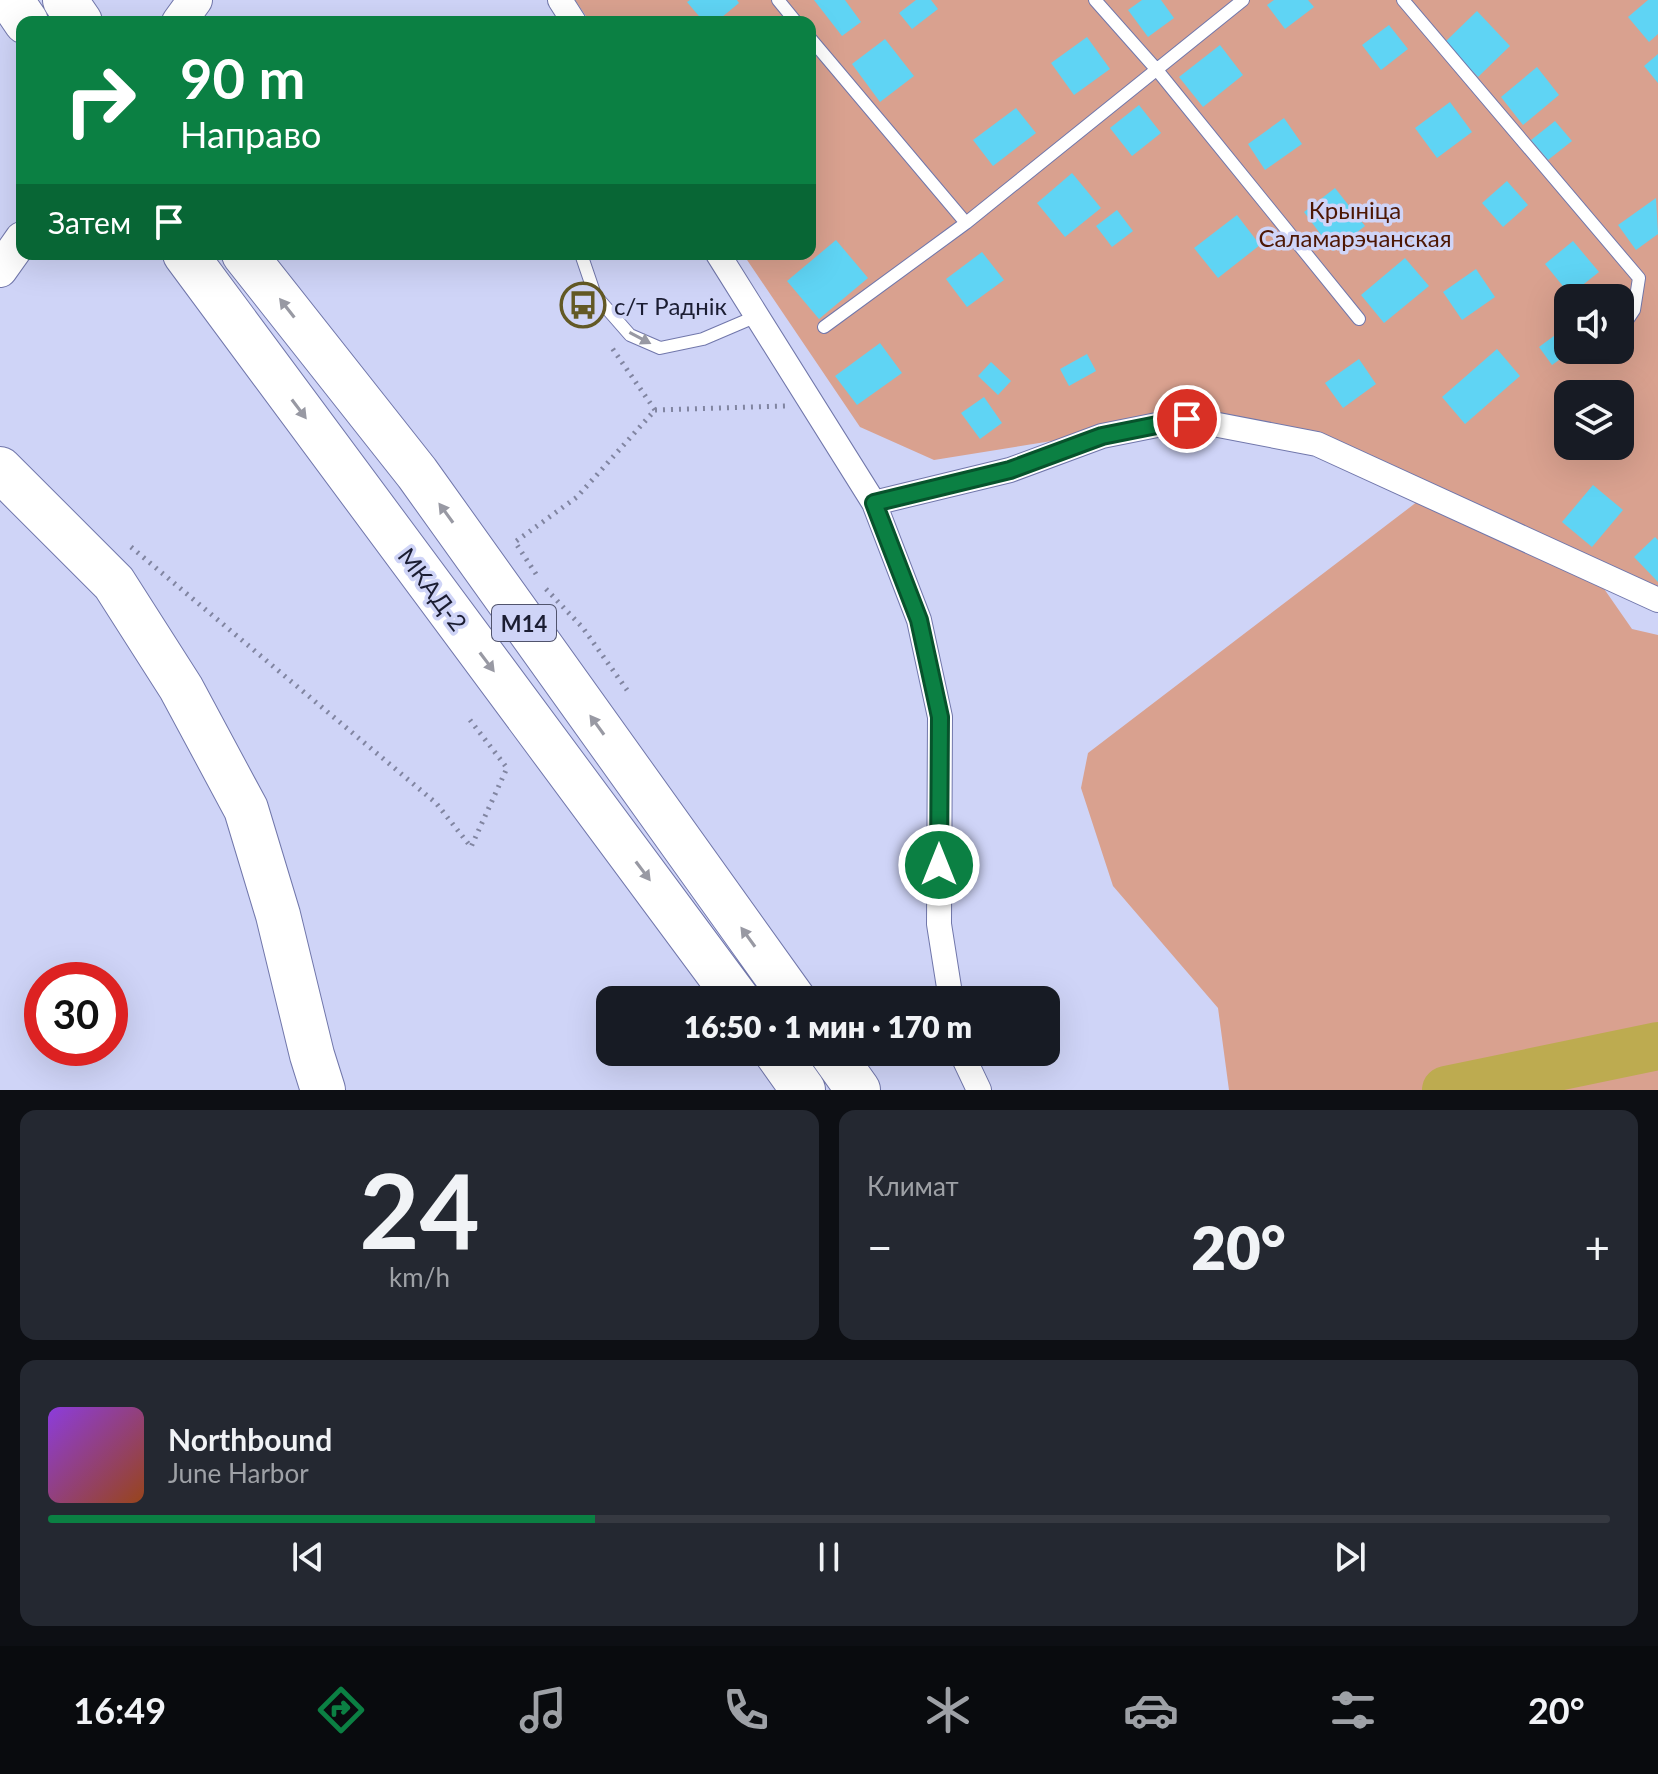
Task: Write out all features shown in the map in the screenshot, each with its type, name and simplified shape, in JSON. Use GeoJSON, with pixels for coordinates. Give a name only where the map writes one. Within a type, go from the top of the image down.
{"type":"FeatureCollection","features":[{"type":"Feature","properties":{"kind":"highway","name":"МКАД-2"},"geometry":{"type":"LineString","coordinates":[[189,260],[727,986]]}},
{"type":"Feature","properties":{"kind":"highway","name":"М14"},"geometry":{"type":"LineString","coordinates":[[249,260],[417,473],[784,986]]}},
{"type":"Feature","properties":{"kind":"highway"},"geometry":{"type":"LineString","coordinates":[[0,469],[114,583],[181,688],[246,809],[278,915],[323,1090]]}},
{"type":"Feature","properties":{"kind":"highway"},"geometry":{"type":"LineString","coordinates":[[770,1066],[782,1090]]}},
{"type":"Feature","properties":{"kind":"highway"},"geometry":{"type":"LineString","coordinates":[[786,1066],[803,1090]]}},
{"type":"Feature","properties":{"kind":"highway"},"geometry":{"type":"LineString","coordinates":[[841,1066],[858,1090]]}},
{"type":"Feature","properties":{"kind":"main road"},"geometry":{"type":"LineString","coordinates":[[0,270],[16,247]]}},
{"type":"Feature","properties":{"kind":"street"},"geometry":{"type":"LineString","coordinates":[[722,260],[874,503],[919,620],[940,717],[939,924],[949,986]]}},
{"type":"Feature","properties":{"kind":"street"},"geometry":{"type":"LineString","coordinates":[[874,503],[1010,470],[1102,436],[1187,419],[1317,444],[1658,600]]}},
{"type":"Feature","properties":{"kind":"street"},"geometry":{"type":"LineString","coordinates":[[968,1066],[979,1090]]}},
{"type":"Feature","properties":{"kind":"lane"},"geometry":{"type":"LineString","coordinates":[[778,0],[791,16]]}},
{"type":"Feature","properties":{"kind":"lane"},"geometry":{"type":"LineString","coordinates":[[1095,0],[1157,70],[1359,319]]}},
{"type":"Feature","properties":{"kind":"lane"},"geometry":{"type":"LineString","coordinates":[[824,327],[966,223],[1243,0]]}},
{"type":"Feature","properties":{"kind":"lane"},"geometry":{"type":"LineString","coordinates":[[1403,0],[1639,278],[1634,310]]}},
{"type":"Feature","properties":{"kind":"lane"},"geometry":{"type":"LineString","coordinates":[[816,45],[966,223]]}},
{"type":"Feature","properties":{"kind":"lane"},"geometry":{"type":"LineString","coordinates":[[583,260],[595,295],[630,335],[660,348],[703,339],[757,316]]}},
{"type":"Feature","properties":{"kind":"path"},"geometry":{"type":"LineString","coordinates":[[610,344],[655,410]]}},
{"type":"Feature","properties":{"kind":"path"},"geometry":{"type":"LineString","coordinates":[[627,690],[583,628],[546,589],[515,542],[577,497],[655,410],[787,406],[805,394]]}},
{"type":"Feature","properties":{"kind":"path"},"geometry":{"type":"LineString","coordinates":[[127,544],[436,803],[471,847],[507,768],[470,720]]}},
{"type":"Feature","properties":{"kind":"green space","name":"Крыніца Саламарэчанская"},"geometry":{"type":"Polygon","coordinates":[[[575,0],[1658,0],[1658,588],[1591,570],[1632,629],[1658,635],[1658,1090],[1229,1090],[1218,1008],[1113,886],[1081,788],[1088,753],[1426,495],[1317,444],[1188,419],[934,460],[860,427],[747,260],[816,260],[816,16],[586,16],[575,0]]]}},
{"type":"Feature","properties":{"kind":"building"},"geometry":{"type":"Polygon","coordinates":[[[737,0],[739,3],[723,16],[699,16],[687,2],[737,0]]]}},
{"type":"Feature","properties":{"kind":"building"},"geometry":{"type":"Polygon","coordinates":[[[814,0],[845,0],[861,22],[842,36],[814,0]]]}},
{"type":"Feature","properties":{"kind":"building"},"geometry":{"type":"Polygon","coordinates":[[[916,0],[931,0],[938,9],[912,29],[899,13],[916,0]]]}},
{"type":"Feature","properties":{"kind":"building"},"geometry":{"type":"Polygon","coordinates":[[[1142,0],[1161,0],[1174,18],[1148,37],[1128,10],[1142,0]]]}},
{"type":"Feature","properties":{"kind":"building"},"geometry":{"type":"Polygon","coordinates":[[[1274,0],[1308,0],[1314,7],[1285,29],[1267,5],[1274,0]]]}},
{"type":"Feature","properties":{"kind":"building"},"geometry":{"type":"Polygon","coordinates":[[[1648,0],[1658,0],[1658,34],[1649,42],[1628,17],[1648,0]]]}},
{"type":"Feature","properties":{"kind":"building"},"geometry":{"type":"Polygon","coordinates":[[[1477,11],[1510,46],[1478,77],[1445,42],[1477,11]]]}},
{"type":"Feature","properties":{"kind":"building"},"geometry":{"type":"Polygon","coordinates":[[[1389,25],[1408,49],[1381,70],[1362,45],[1389,25]]]}},
{"type":"Feature","properties":{"kind":"building"},"geometry":{"type":"Polygon","coordinates":[[[1087,37],[1110,69],[1074,95],[1051,63],[1087,37]]]}},
{"type":"Feature","properties":{"kind":"building"},"geometry":{"type":"Polygon","coordinates":[[[885,39],[914,76],[880,102],[852,64],[885,39]]]}},
{"type":"Feature","properties":{"kind":"building"},"geometry":{"type":"Polygon","coordinates":[[[1220,45],[1243,75],[1203,107],[1179,77],[1220,45]]]}},
{"type":"Feature","properties":{"kind":"building"},"geometry":{"type":"Polygon","coordinates":[[[1658,54],[1658,83],[1644,66],[1658,54]]]}},
{"type":"Feature","properties":{"kind":"building"},"geometry":{"type":"Polygon","coordinates":[[[1537,67],[1559,95],[1523,125],[1501,97],[1537,67]]]}},
{"type":"Feature","properties":{"kind":"building"},"geometry":{"type":"Polygon","coordinates":[[[1450,102],[1472,132],[1437,158],[1415,128],[1450,102]]]}},
{"type":"Feature","properties":{"kind":"building"},"geometry":{"type":"Polygon","coordinates":[[[1139,105],[1161,133],[1132,156],[1110,128],[1139,105]]]}},
{"type":"Feature","properties":{"kind":"building"},"geometry":{"type":"Polygon","coordinates":[[[1016,108],[1036,133],[993,166],[973,140],[1016,108]]]}},
{"type":"Feature","properties":{"kind":"building"},"geometry":{"type":"Polygon","coordinates":[[[1284,118],[1302,144],[1265,170],[1248,144],[1284,118]]]}},
{"type":"Feature","properties":{"kind":"building"},"geometry":{"type":"Polygon","coordinates":[[[1555,121],[1572,141],[1548,160],[1531,140],[1555,121]]]}},
{"type":"Feature","properties":{"kind":"building"},"geometry":{"type":"Polygon","coordinates":[[[1072,173],[1101,208],[1065,237],[1037,203],[1072,173]]]}},
{"type":"Feature","properties":{"kind":"building"},"geometry":{"type":"Polygon","coordinates":[[[1507,181],[1528,205],[1503,227],[1482,203],[1507,181]]]}},
{"type":"Feature","properties":{"kind":"building"},"geometry":{"type":"Polygon","coordinates":[[[1335,188],[1365,226],[1333,251],[1304,212],[1335,188]]]}},
{"type":"Feature","properties":{"kind":"building"},"geometry":{"type":"Polygon","coordinates":[[[1656,198],[1658,234],[1636,250],[1618,225],[1656,198]]]}},
{"type":"Feature","properties":{"kind":"building"},"geometry":{"type":"Polygon","coordinates":[[[1117,210],[1133,231],[1112,247],[1096,226],[1117,210]]]}},
{"type":"Feature","properties":{"kind":"building"},"geometry":{"type":"Polygon","coordinates":[[[1237,215],[1260,245],[1218,278],[1194,248],[1237,215]]]}},
{"type":"Feature","properties":{"kind":"building"},"geometry":{"type":"Polygon","coordinates":[[[836,240],[868,278],[819,319],[787,281],[816,260],[836,240]]]}},
{"type":"Feature","properties":{"kind":"building"},"geometry":{"type":"Polygon","coordinates":[[[1573,241],[1599,272],[1584,284],[1561,284],[1545,264],[1573,241]]]}},
{"type":"Feature","properties":{"kind":"building"},"geometry":{"type":"Polygon","coordinates":[[[982,252],[1004,280],[967,307],[946,279],[982,252]]]}},
{"type":"Feature","properties":{"kind":"building"},"geometry":{"type":"Polygon","coordinates":[[[1405,258],[1429,286],[1384,323],[1361,295],[1405,258]]]}},
{"type":"Feature","properties":{"kind":"building"},"geometry":{"type":"Polygon","coordinates":[[[1476,269],[1495,297],[1462,320],[1443,292],[1476,269]]]}},
{"type":"Feature","properties":{"kind":"building"},"geometry":{"type":"Polygon","coordinates":[[[1554,336],[1554,364],[1552,365],[1539,347],[1554,336]]]}},
{"type":"Feature","properties":{"kind":"building"},"geometry":{"type":"Polygon","coordinates":[[[880,343],[902,373],[857,405],[835,376],[880,343]]]}},
{"type":"Feature","properties":{"kind":"building"},"geometry":{"type":"Polygon","coordinates":[[[1497,349],[1520,376],[1465,424],[1442,397],[1497,349]]]}},
{"type":"Feature","properties":{"kind":"building"},"geometry":{"type":"Polygon","coordinates":[[[1087,354],[1096,371],[1069,386],[1060,369],[1087,354]]]}},
{"type":"Feature","properties":{"kind":"building"},"geometry":{"type":"Polygon","coordinates":[[[1359,359],[1376,384],[1343,408],[1325,383],[1359,359]]]}},
{"type":"Feature","properties":{"kind":"building"},"geometry":{"type":"Polygon","coordinates":[[[991,362],[1011,381],[998,395],[978,376],[991,362]]]}},
{"type":"Feature","properties":{"kind":"building"},"geometry":{"type":"Polygon","coordinates":[[[984,397],[1002,423],[980,439],[961,413],[984,397]]]}},
{"type":"Feature","properties":{"kind":"building"},"geometry":{"type":"Polygon","coordinates":[[[1593,485],[1623,510],[1592,547],[1562,522],[1593,485]]]}},
{"type":"Feature","properties":{"kind":"building"},"geometry":{"type":"Polygon","coordinates":[[[1655,537],[1658,540],[1658,582],[1634,557],[1655,537]]]}},
{"type":"Feature","properties":{"kind":"waterway"},"geometry":{"type":"LineString","coordinates":[[1446,1090],[1658,1046]]}},
{"type":"Feature","properties":{"kind":"place","name":"с/т Раднік"},"geometry":{"type":"Point","coordinates":[583,305]}},
{"type":"Feature","properties":{"kind":"route"},"geometry":{"type":"LineString","coordinates":[[939,865],[940,717],[919,620],[874,503],[1010,470],[1102,436],[1187,419]]}}]}
